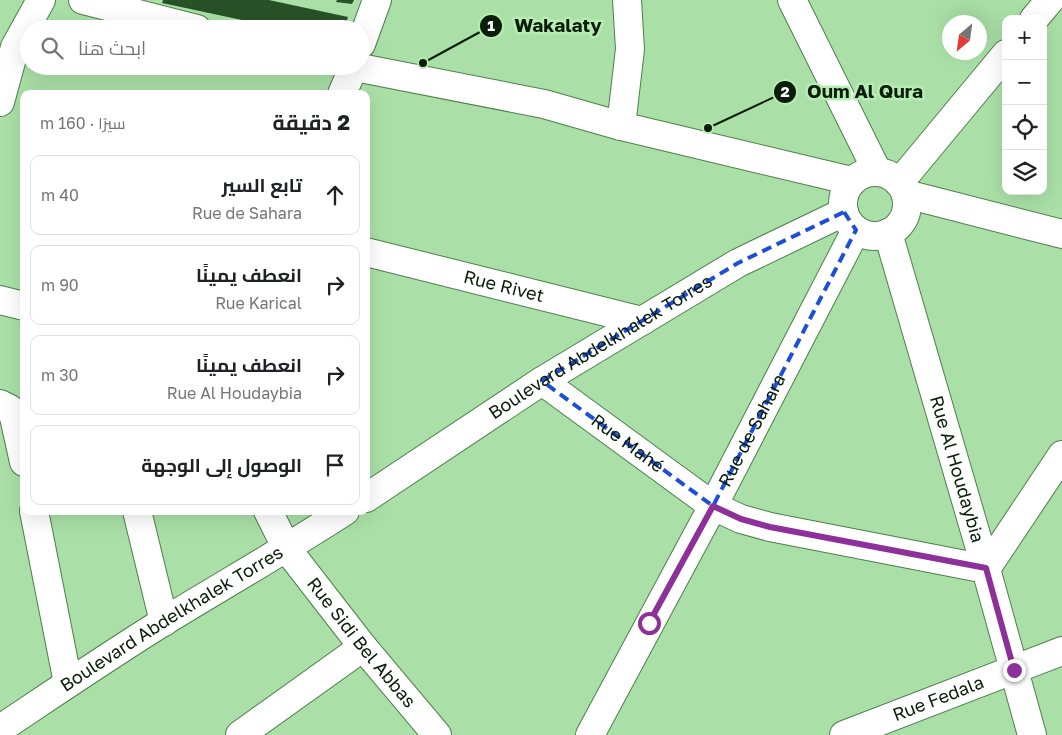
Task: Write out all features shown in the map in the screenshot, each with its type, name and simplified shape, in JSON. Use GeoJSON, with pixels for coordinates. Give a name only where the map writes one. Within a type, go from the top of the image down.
{"type":"FeatureCollection","features":[{"type":"Feature","properties":{"kind":"street"},"geometry":{"type":"LineString","coordinates":[[30,20],[41,0]]}},
{"type":"Feature","properties":{"kind":"street"},"geometry":{"type":"LineString","coordinates":[[83,0],[125,20]]}},
{"type":"Feature","properties":{"kind":"street"},"geometry":{"type":"LineString","coordinates":[[370,20],[377,0]]}},
{"type":"Feature","properties":{"kind":"street"},"geometry":{"type":"LineString","coordinates":[[621,126],[630,49],[628,0]]}},
{"type":"Feature","properties":{"kind":"street"},"geometry":{"type":"LineString","coordinates":[[792,0],[894,183],[907,204],[902,221],[896,228],[880,236],[868,235],[850,221],[844,196],[852,181],[863,174],[894,183],[1062,234]]}},
{"type":"Feature","properties":{"kind":"street"},"geometry":{"type":"LineString","coordinates":[[1037,15],[1050,0]]}},
{"type":"Feature","properties":{"kind":"street"},"geometry":{"type":"LineString","coordinates":[[0,102],[15,47],[20,38]]}},
{"type":"Feature","properties":{"kind":"street"},"geometry":{"type":"LineString","coordinates":[[894,183],[1002,59]]}},
{"type":"Feature","properties":{"kind":"street"},"geometry":{"type":"LineString","coordinates":[[370,64],[544,104],[621,126],[852,181]]}},
{"type":"Feature","properties":{"kind":"street"},"geometry":{"type":"LineString","coordinates":[[344,90],[349,75]]}},
{"type":"Feature","properties":{"kind":"street","name":"Boulevard Abdelkhalek Torres"},"geometry":{"type":"LineString","coordinates":[[370,495],[542,381],[738,263],[850,221]]}},
{"type":"Feature","properties":{"kind":"street","name":"Rue de Sahara"},"geometry":{"type":"LineString","coordinates":[[590,735],[713,506],[850,221]]}},
{"type":"Feature","properties":{"kind":"street","name":"Rue Al Houdaybia"},"geometry":{"type":"LineString","coordinates":[[888,233],[986,568],[1032,735]]}},
{"type":"Feature","properties":{"kind":"street","name":"Rue Rivet"},"geometry":{"type":"LineString","coordinates":[[370,253],[642,321]]}},
{"type":"Feature","properties":{"kind":"street"},"geometry":{"type":"LineString","coordinates":[[0,300],[20,305]]}},
{"type":"Feature","properties":{"kind":"street","name":"Rue Mahé"},"geometry":{"type":"LineString","coordinates":[[542,381],[713,506],[741,519],[770,527],[986,568]]}},
{"type":"Feature","properties":{"kind":"street"},"geometry":{"type":"LineString","coordinates":[[0,404],[10,409],[14,417],[20,444]]}},
{"type":"Feature","properties":{"kind":"street"},"geometry":{"type":"LineString","coordinates":[[986,568],[1062,455]]}},
{"type":"Feature","properties":{"kind":"street"},"geometry":{"type":"LineString","coordinates":[[35,515],[68,683]]}},
{"type":"Feature","properties":{"kind":"street"},"geometry":{"type":"LineString","coordinates":[[138,515],[164,622]]}},
{"type":"Feature","properties":{"kind":"street","name":"Rue Sidi Bel Abbas"},"geometry":{"type":"LineString","coordinates":[[270,515],[287,549],[432,733]]}},
{"type":"Feature","properties":{"kind":"street","name":"Boulevard Abdelkhalek Torres"},"geometry":{"type":"LineString","coordinates":[[0,729],[164,622],[287,549],[339,515]]}},
{"type":"Feature","properties":{"kind":"street"},"geometry":{"type":"LineString","coordinates":[[240,735],[363,647]]}},
{"type":"Feature","properties":{"kind":"street","name":"Rue Fedala"},"geometry":{"type":"LineString","coordinates":[[844,735],[1062,650]]}},
{"type":"Feature","properties":{"kind":"highlighted area"},"geometry":{"type":"Polygon","coordinates":[[[844,212],[856,230],[713,506],[542,381],[738,263],[844,212]]]}},
{"type":"Feature","properties":{"kind":"building"},"geometry":{"type":"Polygon","coordinates":[[[163,0],[269,0],[348,17],[347,20],[242,20],[162,3],[163,0]]]}},
{"type":"Feature","properties":{"kind":"building"},"geometry":{"type":"Polygon","coordinates":[[[337,0],[354,0],[352,4],[336,2],[337,0]]]}},
{"type":"Feature","properties":{"kind":"place","name":"Wakalaty"},"geometry":{"type":"Point","coordinates":[423,63]}},
{"type":"Feature","properties":{"kind":"place","name":"Oum Al Qura"},"geometry":{"type":"Point","coordinates":[708,128]}},
{"type":"Feature","properties":{"kind":"route"},"geometry":{"type":"LineString","coordinates":[[649,623],[713,506],[741,519],[770,527],[986,568],[1014,670]]}}]}
